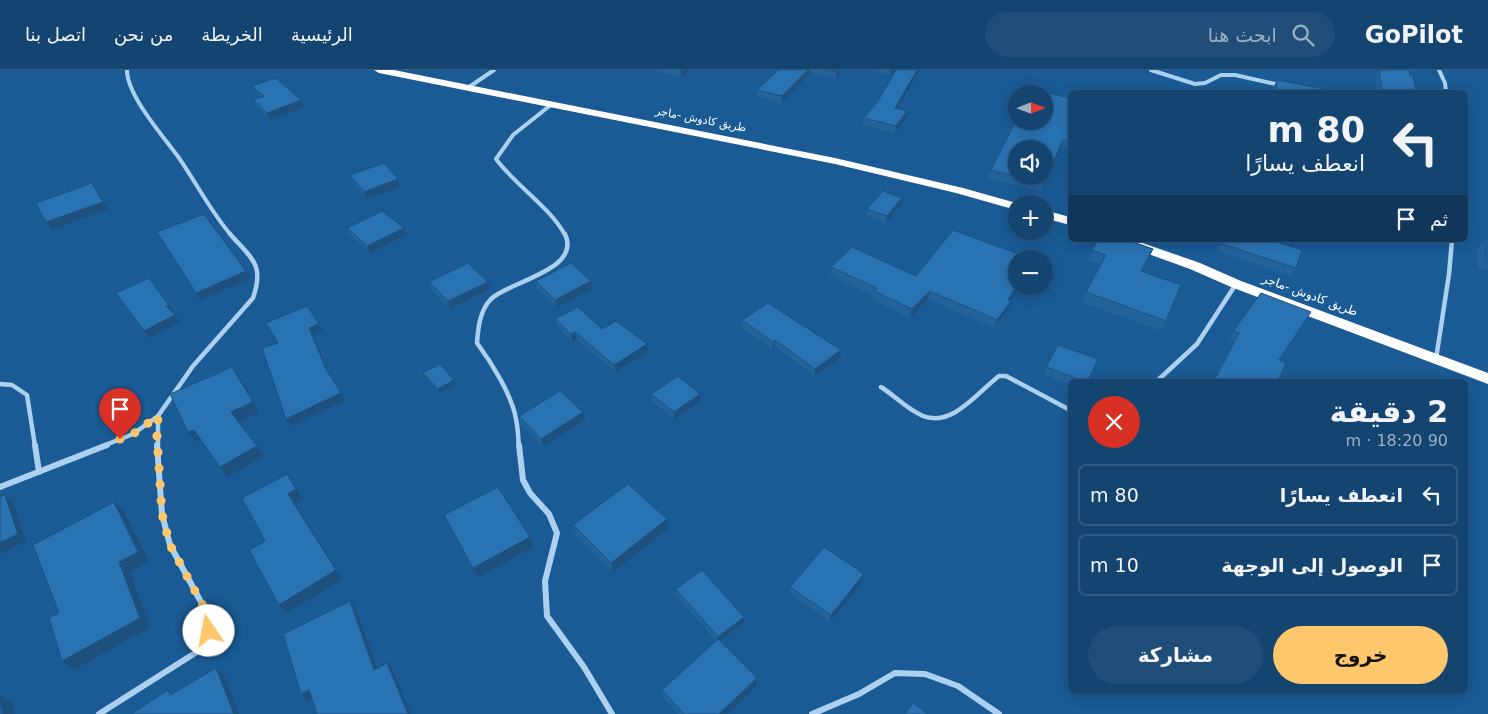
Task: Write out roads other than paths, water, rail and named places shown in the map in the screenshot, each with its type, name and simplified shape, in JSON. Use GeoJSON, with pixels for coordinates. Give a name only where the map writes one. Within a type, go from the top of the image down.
{"type":"FeatureCollection","features":[{"type":"Feature","properties":{"kind":"highway","name":"طريق كادوش -ماجر"},"geometry":{"type":"LineString","coordinates":[[379,70],[835,161],[959,190],[1008,204]]}},
{"type":"Feature","properties":{"kind":"highway"},"geometry":{"type":"LineString","coordinates":[[1053,217],[1068,221]]}},
{"type":"Feature","properties":{"kind":"highway","name":"طريق كادوش -ماجر"},"geometry":{"type":"LineString","coordinates":[[1128,242],[1357,328],[1488,380]]}},
{"type":"Feature","properties":{"kind":"street"},"geometry":{"type":"LineString","coordinates":[[0,487],[133,434],[158,416],[193,366],[253,298],[258,284],[259,274],[257,266],[223,226],[179,158],[153,125],[127,79],[127,70]]}},
{"type":"Feature","properties":{"kind":"street"},"geometry":{"type":"LineString","coordinates":[[468,87],[494,70]]}},
{"type":"Feature","properties":{"kind":"street"},"geometry":{"type":"LineString","coordinates":[[1151,70],[1195,84],[1205,83],[1221,75],[1235,75],[1286,87]]}},
{"type":"Feature","properties":{"kind":"street"},"geometry":{"type":"LineString","coordinates":[[1439,70],[1445,83],[1446,90]]}},
{"type":"Feature","properties":{"kind":"street"},"geometry":{"type":"LineString","coordinates":[[552,104],[511,137],[500,148],[496,159],[503,171],[562,230],[568,242],[566,256],[554,267],[508,288],[491,299],[479,322],[477,343],[488,358],[507,394],[516,417],[523,480],[530,493],[549,514],[557,533],[545,581],[547,616],[584,667],[612,714]]}},
{"type":"Feature","properties":{"kind":"street"},"geometry":{"type":"LineString","coordinates":[[1436,360],[1452,242]]}},
{"type":"Feature","properties":{"kind":"street"},"geometry":{"type":"LineString","coordinates":[[1159,379],[1197,344],[1236,284]]}},
{"type":"Feature","properties":{"kind":"street"},"geometry":{"type":"LineString","coordinates":[[882,387],[924,417],[934,420],[955,413],[999,376],[1006,376],[1068,409]]}},
{"type":"Feature","properties":{"kind":"street"},"geometry":{"type":"LineString","coordinates":[[0,384],[12,385],[27,395],[39,472]]}},
{"type":"Feature","properties":{"kind":"street"},"geometry":{"type":"LineString","coordinates":[[99,714],[203,648],[209,631],[207,613],[170,545],[162,514],[157,436],[158,416]]}},
{"type":"Feature","properties":{"kind":"street"},"geometry":{"type":"LineString","coordinates":[[812,714],[859,694],[895,673],[925,674],[958,686],[999,714]]}}]}
